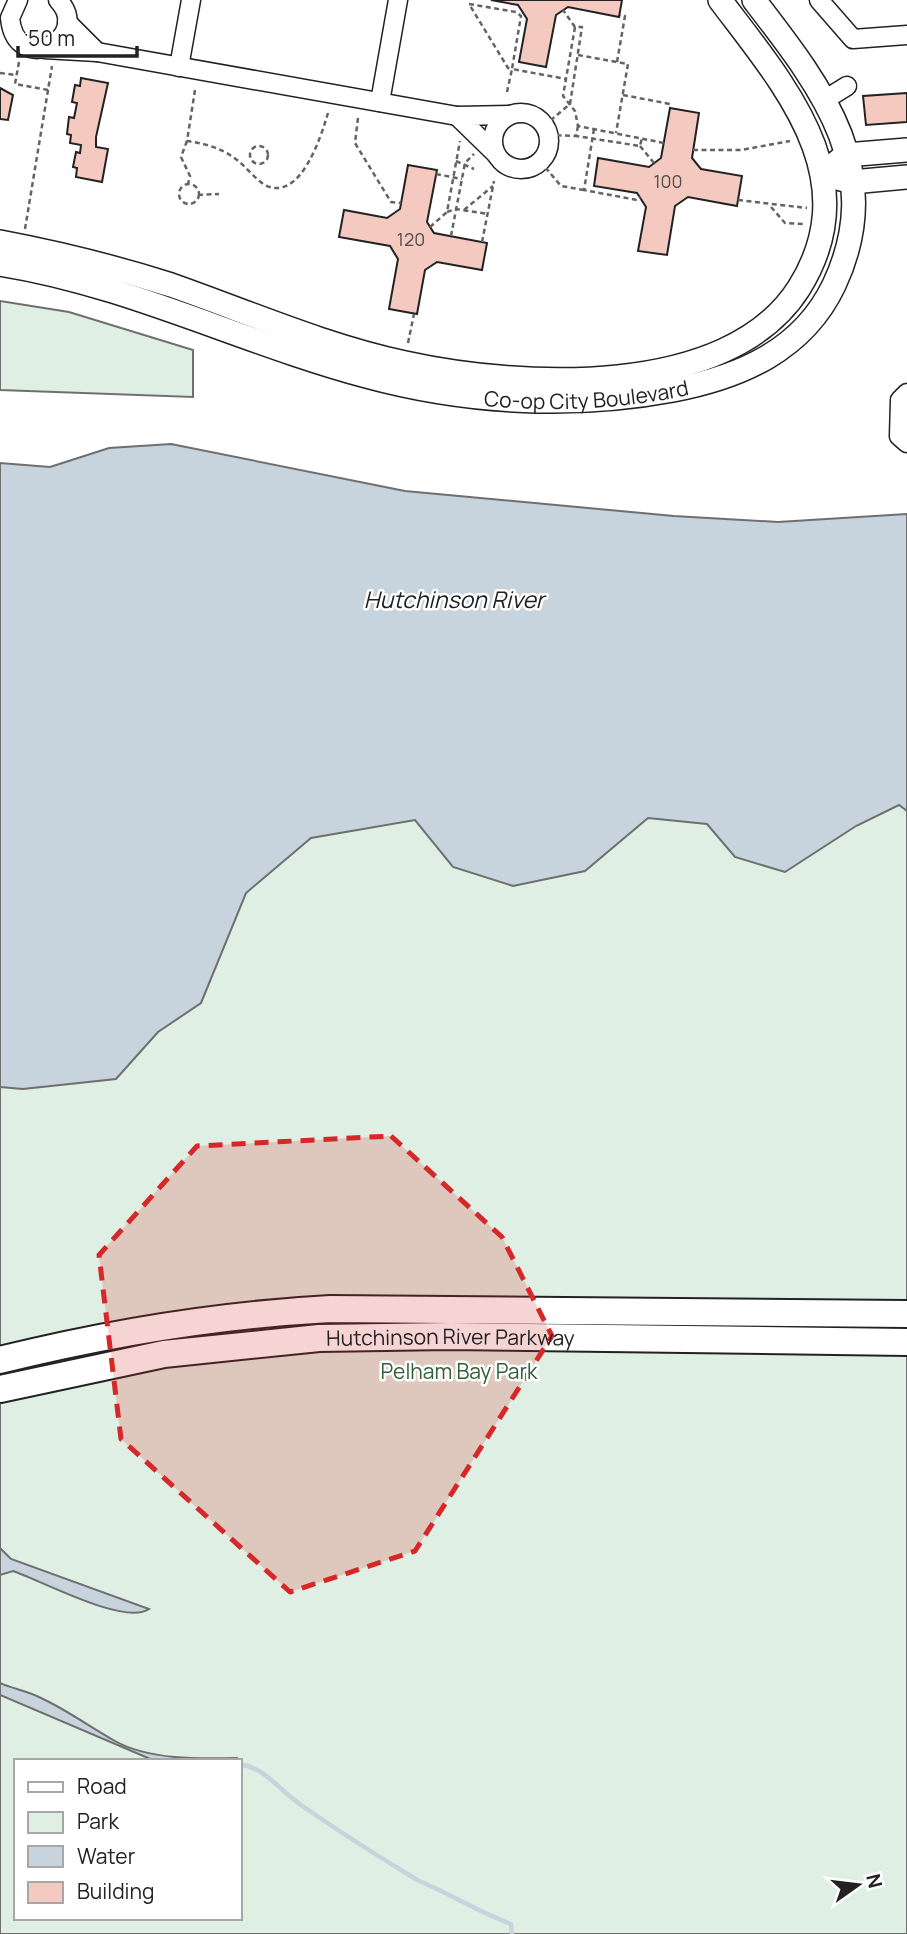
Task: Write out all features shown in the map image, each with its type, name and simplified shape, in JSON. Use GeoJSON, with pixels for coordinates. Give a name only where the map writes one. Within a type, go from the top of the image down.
{"type":"FeatureCollection","features":[{"type":"Feature","properties":{"kind":"highway","name":"Hutchinson River Parkway"},"geometry":{"type":"LineString","coordinates":[[0,1360],[159,1327],[330,1309],[907,1314]]}},
{"type":"Feature","properties":{"kind":"highway","name":"Hutchinson River Parkway"},"geometry":{"type":"LineString","coordinates":[[0,1389],[164,1354],[319,1338],[450,1336],[907,1342]]}},
{"type":"Feature","properties":{"kind":"main road","name":"Co-op City Boulevard"},"geometry":{"type":"LineString","coordinates":[[11,253],[169,285],[343,346],[403,363],[485,376],[585,378],[674,367],[730,349],[778,314],[806,276],[824,226],[825,197],[812,138],[798,107],[720,0]]}},
{"type":"Feature","properties":{"kind":"main road","name":"Co-op City Boulevard"},"geometry":{"type":"LineString","coordinates":[[11,253],[327,365],[413,387],[512,400],[618,398],[691,387],[722,378],[748,369],[791,342],[830,294],[843,267],[854,223],[852,182],[846,155],[826,99],[754,0]]}},
{"type":"Feature","properties":{"kind":"main road"},"geometry":{"type":"LineString","coordinates":[[822,174],[846,155],[907,150]]}},
{"type":"Feature","properties":{"kind":"main road"},"geometry":{"type":"LineString","coordinates":[[822,174],[852,182],[907,177]]}},
{"type":"Feature","properties":{"kind":"street"},"geometry":{"type":"LineString","coordinates":[[18,0],[10,18],[15,37],[31,48],[97,52],[457,116],[533,116],[546,130],[548,144],[540,161],[532,166],[513,168],[457,116]]}},
{"type":"Feature","properties":{"kind":"street"},"geometry":{"type":"LineString","coordinates":[[48,50],[60,40],[67,22],[66,12],[58,0]]}},
{"type":"Feature","properties":{"kind":"street"},"geometry":{"type":"LineString","coordinates":[[179,66],[191,0]]}},
{"type":"Feature","properties":{"kind":"street"},"geometry":{"type":"LineString","coordinates":[[380,102],[398,0]]}},
{"type":"Feature","properties":{"kind":"street"},"geometry":{"type":"LineString","coordinates":[[820,0],[853,39],[907,35]]}},
{"type":"Feature","properties":{"kind":"street"},"geometry":{"type":"LineString","coordinates":[[67,22],[97,52]]}},
{"type":"Feature","properties":{"kind":"street"},"geometry":{"type":"LineString","coordinates":[[826,99],[847,86]]}},
{"type":"Feature","properties":{"kind":"street"},"geometry":{"type":"LineString","coordinates":[[495,153],[494,132],[510,115]]}},
{"type":"Feature","properties":{"kind":"street"},"geometry":{"type":"LineString","coordinates":[[907,393],[900,400],[899,436],[907,443]]}},
{"type":"Feature","properties":{"kind":"path"},"geometry":{"type":"LineString","coordinates":[[469,2],[516,12],[521,16],[507,92]]}},
{"type":"Feature","properties":{"kind":"path"},"geometry":{"type":"LineString","coordinates":[[469,2],[508,68],[566,79]]}},
{"type":"Feature","properties":{"kind":"path"},"geometry":{"type":"LineString","coordinates":[[563,10],[575,27],[563,96],[575,111],[578,126],[576,136]]}},
{"type":"Feature","properties":{"kind":"path"},"geometry":{"type":"LineString","coordinates":[[617,62],[625,16],[620,15]]}},
{"type":"Feature","properties":{"kind":"path"},"geometry":{"type":"LineString","coordinates":[[546,130],[570,104],[582,27],[575,27]]}},
{"type":"Feature","properties":{"kind":"path"},"geometry":{"type":"LineString","coordinates":[[11,253],[48,90],[48,50]]}},
{"type":"Feature","properties":{"kind":"path"},"geometry":{"type":"LineString","coordinates":[[578,55],[628,64],[616,133]]}},
{"type":"Feature","properties":{"kind":"path"},"geometry":{"type":"LineString","coordinates":[[19,60],[15,84],[48,90]]}},
{"type":"Feature","properties":{"kind":"path"},"geometry":{"type":"LineString","coordinates":[[0,72],[16,75]]}},
{"type":"Feature","properties":{"kind":"path"},"geometry":{"type":"LineString","coordinates":[[195,90],[187,141],[181,157],[190,176],[188,184],[178,193],[182,202],[192,203],[198,195]]}},
{"type":"Feature","properties":{"kind":"path"},"geometry":{"type":"LineString","coordinates":[[623,95],[670,104]]}},
{"type":"Feature","properties":{"kind":"path"},"geometry":{"type":"LineString","coordinates":[[187,141],[214,147],[244,165],[266,185],[283,188],[295,181],[312,152],[328,113]]}},
{"type":"Feature","properties":{"kind":"path"},"geometry":{"type":"LineString","coordinates":[[358,118],[355,143],[388,198],[401,203]]}},
{"type":"Feature","properties":{"kind":"path"},"geometry":{"type":"LineString","coordinates":[[578,126],[664,143]]}},
{"type":"Feature","properties":{"kind":"path"},"geometry":{"type":"LineString","coordinates":[[584,190],[594,129]]}},
{"type":"Feature","properties":{"kind":"path"},"geometry":{"type":"LineString","coordinates":[[546,130],[640,146],[654,163]]}},
{"type":"Feature","properties":{"kind":"path"},"geometry":{"type":"LineString","coordinates":[[608,141],[610,132]]}},
{"type":"Feature","properties":{"kind":"path"},"geometry":{"type":"LineString","coordinates":[[624,144],[626,135]]}},
{"type":"Feature","properties":{"kind":"path"},"geometry":{"type":"LineString","coordinates":[[447,212],[461,138]]}},
{"type":"Feature","properties":{"kind":"path"},"geometry":{"type":"LineString","coordinates":[[640,146],[642,138]]}},
{"type":"Feature","properties":{"kind":"path"},"geometry":{"type":"LineString","coordinates":[[693,150],[741,150],[798,140]]}},
{"type":"Feature","properties":{"kind":"path"},"geometry":{"type":"LineString","coordinates":[[244,165],[254,147],[266,149],[267,158],[257,164],[252,175]]}},
{"type":"Feature","properties":{"kind":"path"},"geometry":{"type":"LineString","coordinates":[[451,236],[465,163],[474,154]]}},
{"type":"Feature","properties":{"kind":"path"},"geometry":{"type":"LineString","coordinates":[[250,158],[257,164]]}},
{"type":"Feature","properties":{"kind":"path"},"geometry":{"type":"LineString","coordinates":[[456,161],[474,169]]}},
{"type":"Feature","properties":{"kind":"path"},"geometry":{"type":"LineString","coordinates":[[540,161],[561,186],[637,200],[640,197]]}},
{"type":"Feature","properties":{"kind":"path"},"geometry":{"type":"LineString","coordinates":[[436,174],[462,179]]}},
{"type":"Feature","properties":{"kind":"path"},"geometry":{"type":"LineString","coordinates":[[482,242],[494,181]]}},
{"type":"Feature","properties":{"kind":"path"},"geometry":{"type":"LineString","coordinates":[[188,184],[196,187],[198,195]]}},
{"type":"Feature","properties":{"kind":"path"},"geometry":{"type":"LineString","coordinates":[[464,210],[493,186]]}},
{"type":"Feature","properties":{"kind":"path"},"geometry":{"type":"LineString","coordinates":[[198,195],[219,194]]}},
{"type":"Feature","properties":{"kind":"path"},"geometry":{"type":"LineString","coordinates":[[450,194],[458,196]]}},
{"type":"Feature","properties":{"kind":"path"},"geometry":{"type":"LineString","coordinates":[[738,200],[771,206],[810,208]]}},
{"type":"Feature","properties":{"kind":"path"},"geometry":{"type":"LineString","coordinates":[[771,206],[785,223]]}},
{"type":"Feature","properties":{"kind":"path"},"geometry":{"type":"LineString","coordinates":[[430,227],[447,212],[456,209],[488,214]]}},
{"type":"Feature","properties":{"kind":"path"},"geometry":{"type":"LineString","coordinates":[[403,363],[414,314]]}},
{"type":"Feature","properties":{"kind":"highlighted area"},"geometry":{"type":"Polygon","coordinates":[[[391,1136],[502,1237],[552,1336],[415,1551],[290,1592],[121,1439],[99,1255],[197,1146],[391,1136]]]}},
{"type":"Feature","properties":{"kind":"green space"},"geometry":{"type":"Polygon","coordinates":[[[0,301],[69,312],[193,350],[193,397],[0,390],[0,301]]]}},
{"type":"Feature","properties":{"kind":"green space","name":"Pelham Bay Park"},"geometry":{"type":"Polygon","coordinates":[[[0,748],[907,748],[907,1934],[0,1934],[0,748]]]}},
{"type":"Feature","properties":{"kind":"water","name":"Hutchinson River"},"geometry":{"type":"Polygon","coordinates":[[[171,444],[405,491],[674,516],[778,522],[907,514],[907,811],[899,805],[856,826],[785,872],[735,857],[707,824],[648,818],[585,871],[513,886],[453,867],[415,820],[311,838],[246,893],[201,1003],[158,1032],[116,1079],[23,1089],[0,1087],[0,463],[50,467],[109,448],[171,444]]]}},
{"type":"Feature","properties":{"kind":"water"},"geometry":{"type":"Polygon","coordinates":[[[0,1548],[11,1559],[149,1609],[137,1613],[102,1607],[13,1571],[0,1575],[0,1548]]]}},
{"type":"Feature","properties":{"kind":"water"},"geometry":{"type":"Polygon","coordinates":[[[0,1683],[31,1694],[115,1741],[143,1752],[191,1758],[237,1759],[150,1759],[0,1695],[0,1683]]]}},
{"type":"Feature","properties":{"kind":"building"},"geometry":{"type":"Polygon","coordinates":[[[491,0],[622,0],[619,17],[568,7],[556,15],[546,67],[519,62],[527,19],[518,5],[491,0]]]}},
{"type":"Feature","properties":{"kind":"building"},"geometry":{"type":"Polygon","coordinates":[[[81,78],[108,83],[96,137],[96,147],[108,149],[102,182],[76,177],[77,168],[73,167],[76,152],[80,153],[81,145],[70,143],[71,135],[67,134],[69,117],[74,118],[77,103],[72,102],[75,85],[80,86],[81,78]]]}},
{"type":"Feature","properties":{"kind":"building"},"geometry":{"type":"Polygon","coordinates":[[[0,88],[13,95],[8,120],[0,119],[0,88]]]}},
{"type":"Feature","properties":{"kind":"building"},"geometry":{"type":"Polygon","coordinates":[[[907,93],[907,122],[866,125],[863,96],[907,93]]]}},
{"type":"Feature","properties":{"kind":"building"},"geometry":{"type":"Polygon","coordinates":[[[670,108],[699,113],[692,158],[701,169],[742,176],[737,206],[688,197],[675,206],[667,255],[638,251],[646,207],[637,193],[594,186],[598,158],[649,167],[661,158],[670,108]]]}},
{"type":"Feature","properties":{"kind":"building"},"geometry":{"type":"Polygon","coordinates":[[[408,165],[437,170],[427,222],[434,233],[487,243],[482,270],[437,262],[425,270],[417,314],[389,309],[398,259],[390,246],[339,237],[344,210],[387,218],[400,209],[408,165]]]}},
{"type":"Feature","properties":{"kind":"waterway"},"geometry":{"type":"LineString","coordinates":[[242,1765],[266,1775],[301,1805],[419,1881],[511,1924],[512,1934]]}}]}
